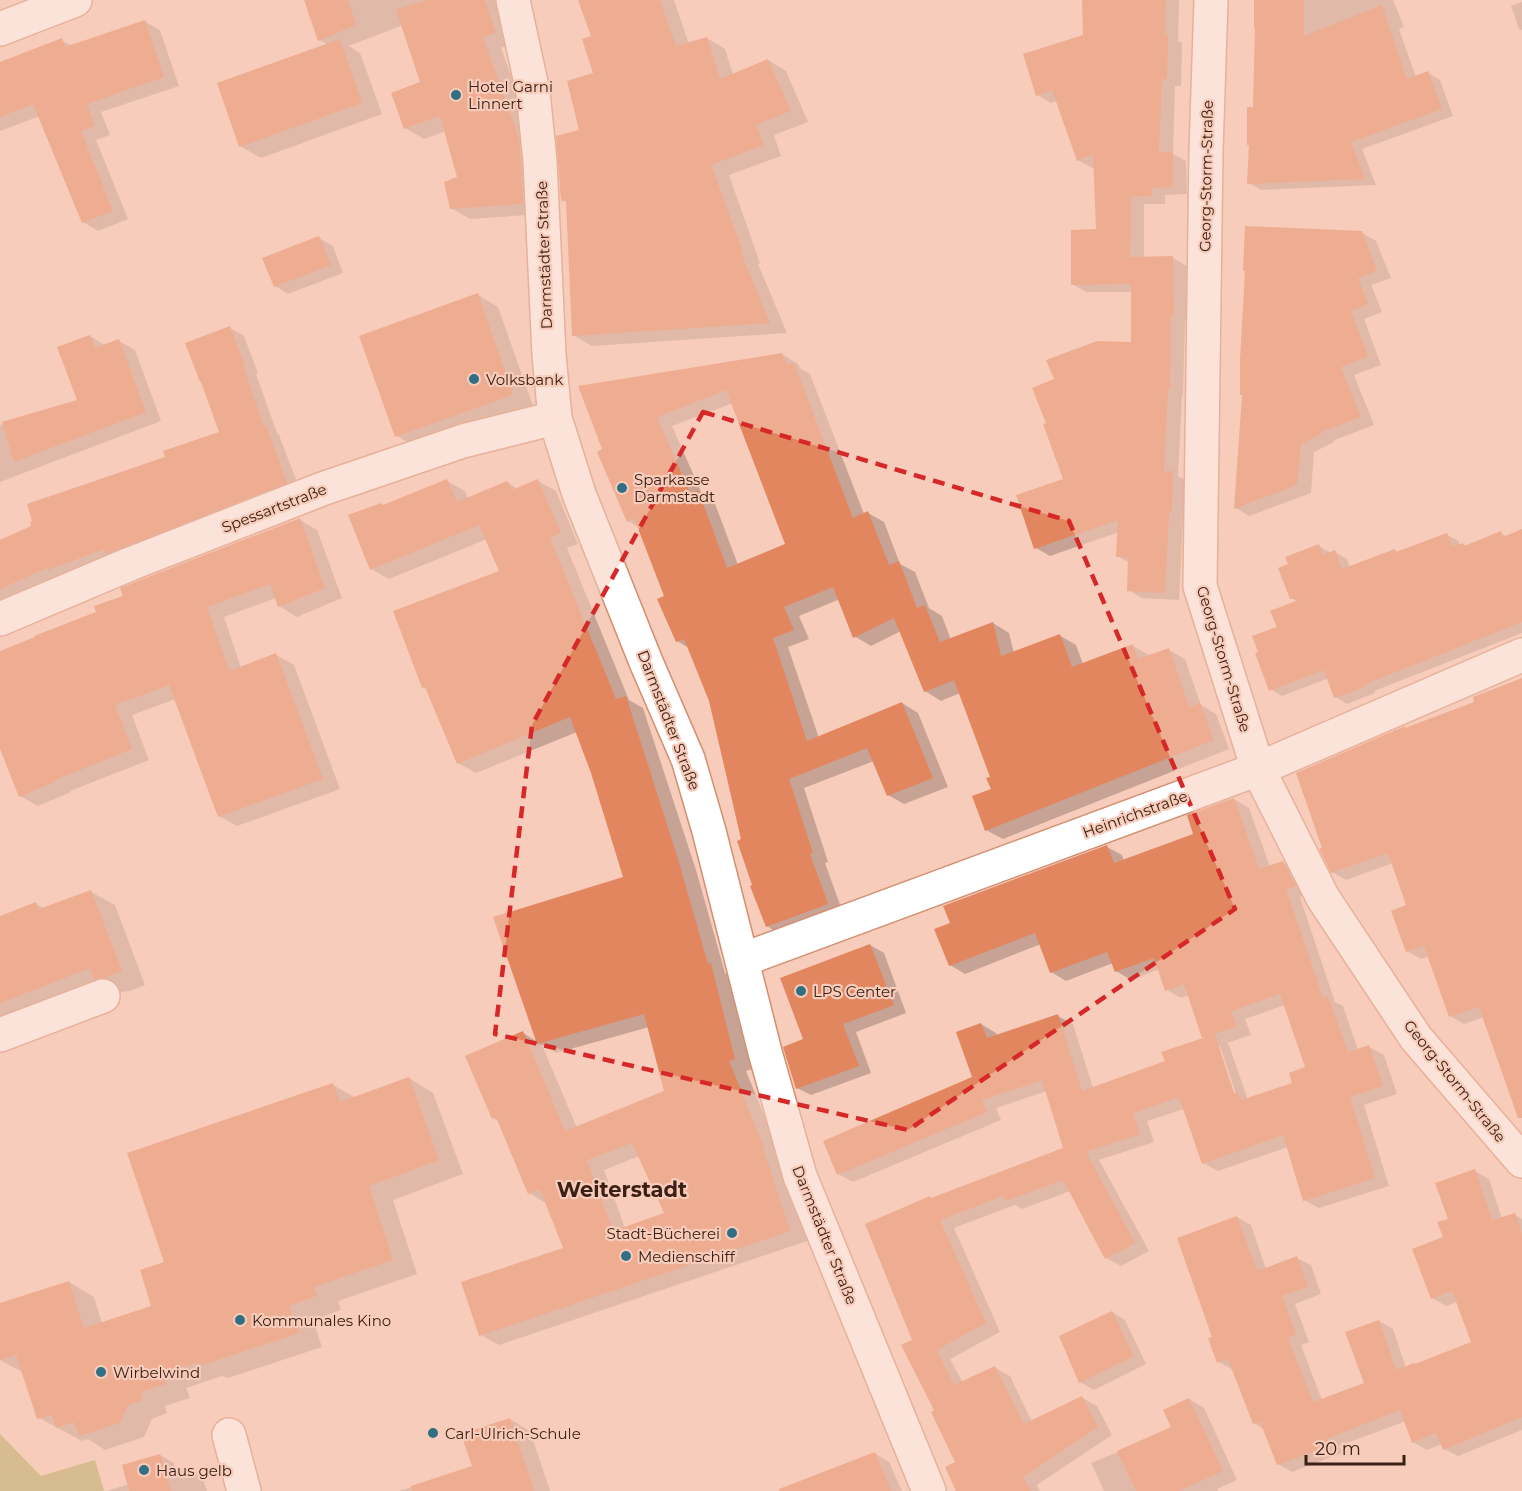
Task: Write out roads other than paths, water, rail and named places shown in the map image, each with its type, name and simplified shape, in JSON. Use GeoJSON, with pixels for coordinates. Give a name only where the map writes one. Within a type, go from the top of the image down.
{"type":"FeatureCollection","features":[{"type":"Feature","properties":{"kind":"street"},"geometry":{"type":"LineString","coordinates":[[0,29],[75,0]]}},
{"type":"Feature","properties":{"kind":"street","name":"Darmstädter Straße"},"geometry":{"type":"LineString","coordinates":[[513,0],[533,92],[540,161],[549,355],[555,418],[579,494],[646,662],[688,759],[800,1176],[900,1425],[929,1491]]}},
{"type":"Feature","properties":{"kind":"street","name":"Georg-Storm-Straße"},"geometry":{"type":"LineString","coordinates":[[1211,0],[1206,151],[1200,586],[1258,769],[1323,898],[1416,1038],[1522,1161]]}},
{"type":"Feature","properties":{"kind":"street","name":"Spessartstraße"},"geometry":{"type":"LineString","coordinates":[[0,619],[130,564],[322,489],[463,441],[555,418]]}},
{"type":"Feature","properties":{"kind":"street","name":"Heinrichstraße"},"geometry":{"type":"LineString","coordinates":[[742,960],[1258,769],[1522,655]]}},
{"type":"Feature","properties":{"kind":"street"},"geometry":{"type":"LineString","coordinates":[[0,1035],[103,996]]}},
{"type":"Feature","properties":{"kind":"street"},"geometry":{"type":"LineString","coordinates":[[229,1435],[244,1491]]}},
{"type":"Feature","properties":{"kind":"place","name":"Hotel Garni Linnert"},"geometry":{"type":"Point","coordinates":[456,95]}},
{"type":"Feature","properties":{"kind":"place","name":"Volksbank"},"geometry":{"type":"Point","coordinates":[474,379]}},
{"type":"Feature","properties":{"kind":"place","name":"Sparkasse Darmstadt"},"geometry":{"type":"Point","coordinates":[622,488]}},
{"type":"Feature","properties":{"kind":"place","name":"LPS Center"},"geometry":{"type":"Point","coordinates":[801,991]}},
{"type":"Feature","properties":{"kind":"place","name":"Stadt-Bücherei"},"geometry":{"type":"Point","coordinates":[732,1233]}},
{"type":"Feature","properties":{"kind":"place","name":"Medienschiff"},"geometry":{"type":"Point","coordinates":[626,1256]}},
{"type":"Feature","properties":{"kind":"place","name":"Kommunales Kino"},"geometry":{"type":"Point","coordinates":[240,1320]}},
{"type":"Feature","properties":{"kind":"place","name":"Wirbelwind"},"geometry":{"type":"Point","coordinates":[101,1372]}},
{"type":"Feature","properties":{"kind":"place","name":"Carl-Ulrich-Schule"},"geometry":{"type":"Point","coordinates":[433,1433]}},
{"type":"Feature","properties":{"kind":"place","name":"Haus gelb"},"geometry":{"type":"Point","coordinates":[144,1470]}},
{"type":"Feature","properties":{"kind":"district","name":"Weiterstadt"},"geometry":{"type":"Point","coordinates":[622,1189]}}]}
